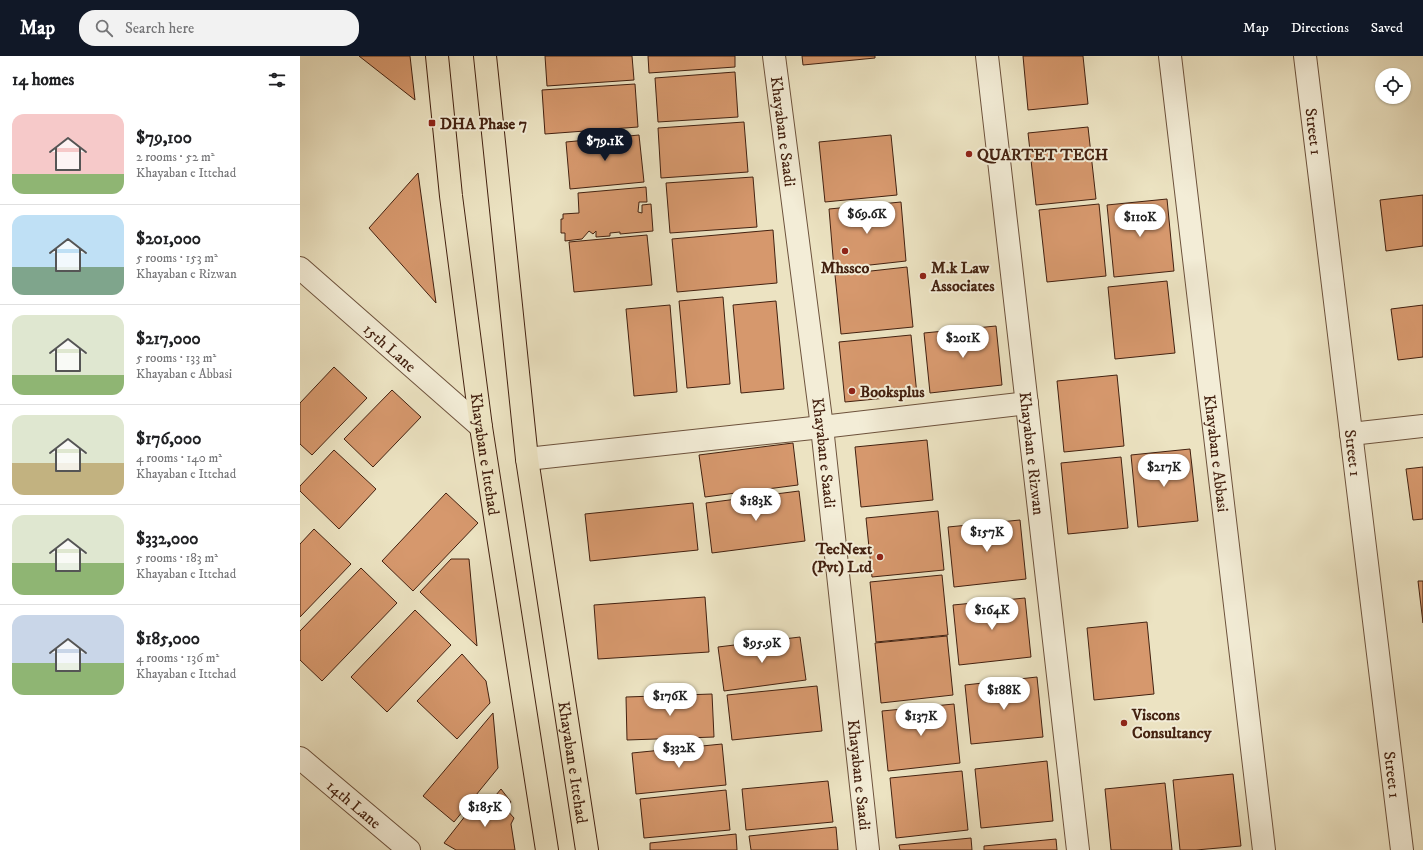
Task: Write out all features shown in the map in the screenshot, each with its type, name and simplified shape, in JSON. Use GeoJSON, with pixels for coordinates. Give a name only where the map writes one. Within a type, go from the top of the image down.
{"type":"FeatureCollection","features":[{"type":"Feature","properties":{"kind":"main road","name":"Khayaban e Ittehad"},"geometry":{"type":"LineString","coordinates":[[437,56],[451,196],[481,427],[547,850]]}},
{"type":"Feature","properties":{"kind":"main road","name":"Khayaban e Ittehad"},"geometry":{"type":"LineString","coordinates":[[485,56],[527,459],[587,850]]}},
{"type":"Feature","properties":{"kind":"street","name":"Khayaban e Saadi"},"geometry":{"type":"LineString","coordinates":[[774,56],[822,427],[868,850]]}},
{"type":"Feature","properties":{"kind":"street","name":"Khayaban e Rizwan"},"geometry":{"type":"LineString","coordinates":[[986,56],[1078,850]]}},
{"type":"Feature","properties":{"kind":"street","name":"Khayaban e Abbasi"},"geometry":{"type":"LineString","coordinates":[[1170,56],[1264,850]]}},
{"type":"Feature","properties":{"kind":"street","name":"Street 1"},"geometry":{"type":"LineString","coordinates":[[1305,56],[1402,850]]}},
{"type":"Feature","properties":{"kind":"street","name":"15th Lane"},"geometry":{"type":"LineString","coordinates":[[300,268],[481,427]]}},
{"type":"Feature","properties":{"kind":"street"},"geometry":{"type":"LineString","coordinates":[[527,459],[1026,403]]}},
{"type":"Feature","properties":{"kind":"street"},"geometry":{"type":"LineString","coordinates":[[1351,434],[1423,426]]}},
{"type":"Feature","properties":{"kind":"street","name":"14th Lane"},"geometry":{"type":"LineString","coordinates":[[300,758],[409,850]]}},
{"type":"Feature","properties":{"kind":"building"},"geometry":{"type":"Polygon","coordinates":[[[359,56],[410,56],[415,100],[359,56]]]}},
{"type":"Feature","properties":{"kind":"building"},"geometry":{"type":"Polygon","coordinates":[[[545,56],[632,56],[634,80],[547,86],[545,56]]]}},
{"type":"Feature","properties":{"kind":"building"},"geometry":{"type":"Polygon","coordinates":[[[648,56],[735,56],[735,67],[649,73],[648,56]]]}},
{"type":"Feature","properties":{"kind":"building"},"geometry":{"type":"Polygon","coordinates":[[[802,56],[875,56],[875,58],[803,65],[802,56]]]}},
{"type":"Feature","properties":{"kind":"building"},"geometry":{"type":"Polygon","coordinates":[[[1023,56],[1083,56],[1088,104],[1028,110],[1023,56]]]}},
{"type":"Feature","properties":{"kind":"building"},"geometry":{"type":"Polygon","coordinates":[[[735,72],[738,117],[658,122],[655,78],[735,72]]]}},
{"type":"Feature","properties":{"kind":"building"},"geometry":{"type":"Polygon","coordinates":[[[635,84],[638,127],[545,134],[542,90],[635,84]]]}},
{"type":"Feature","properties":{"kind":"building"},"geometry":{"type":"Polygon","coordinates":[[[744,122],[748,172],[661,178],[658,128],[744,122]]]}},
{"type":"Feature","properties":{"kind":"building"},"geometry":{"type":"Polygon","coordinates":[[[1088,127],[1096,199],[1036,205],[1028,133],[1088,127]]]}},
{"type":"Feature","properties":{"kind":"building"},"geometry":{"type":"Polygon","coordinates":[[[639,135],[644,182],[570,189],[566,142],[639,135]]]}},
{"type":"Feature","properties":{"kind":"building"},"geometry":{"type":"Polygon","coordinates":[[[891,135],[897,195],[825,202],[819,142],[891,135]]]}},
{"type":"Feature","properties":{"kind":"building"},"geometry":{"type":"Polygon","coordinates":[[[418,173],[436,303],[369,228],[418,173]]]}},
{"type":"Feature","properties":{"kind":"building"},"geometry":{"type":"Polygon","coordinates":[[[753,177],[757,227],[670,233],[666,183],[753,177]]]}},
{"type":"Feature","properties":{"kind":"building"},"geometry":{"type":"Polygon","coordinates":[[[646,187],[647,202],[639,202],[638,212],[642,213],[642,205],[651,204],[653,231],[620,234],[620,232],[610,233],[610,236],[596,237],[596,231],[593,234],[589,231],[582,239],[565,241],[565,233],[561,233],[561,219],[563,219],[563,214],[579,213],[578,193],[646,187]]]}},
{"type":"Feature","properties":{"kind":"building"},"geometry":{"type":"Polygon","coordinates":[[[1423,195],[1423,246],[1386,251],[1380,200],[1423,195]]]}},
{"type":"Feature","properties":{"kind":"building"},"geometry":{"type":"Polygon","coordinates":[[[1167,199],[1174,271],[1114,277],[1107,205],[1167,199]]]}},
{"type":"Feature","properties":{"kind":"building"},"geometry":{"type":"Polygon","coordinates":[[[901,202],[906,261],[834,269],[829,209],[901,202]]]}},
{"type":"Feature","properties":{"kind":"building"},"geometry":{"type":"Polygon","coordinates":[[[1099,204],[1106,276],[1047,282],[1039,210],[1099,204]]]}},
{"type":"Feature","properties":{"kind":"building"},"geometry":{"type":"Polygon","coordinates":[[[773,230],[777,283],[677,292],[672,239],[773,230]]]}},
{"type":"Feature","properties":{"kind":"building"},"geometry":{"type":"Polygon","coordinates":[[[647,235],[652,285],[574,292],[569,242],[647,235]]]}},
{"type":"Feature","properties":{"kind":"building"},"geometry":{"type":"Polygon","coordinates":[[[907,267],[913,327],[841,334],[835,275],[907,267]]]}},
{"type":"Feature","properties":{"kind":"building"},"geometry":{"type":"Polygon","coordinates":[[[1167,281],[1175,353],[1115,359],[1108,287],[1167,281]]]}},
{"type":"Feature","properties":{"kind":"building"},"geometry":{"type":"Polygon","coordinates":[[[723,297],[730,384],[687,388],[679,301],[723,297]]]}},
{"type":"Feature","properties":{"kind":"building"},"geometry":{"type":"Polygon","coordinates":[[[776,301],[784,389],[741,393],[733,305],[776,301]]]}},
{"type":"Feature","properties":{"kind":"building"},"geometry":{"type":"Polygon","coordinates":[[[670,305],[677,392],[634,396],[626,309],[670,305]]]}},
{"type":"Feature","properties":{"kind":"building"},"geometry":{"type":"Polygon","coordinates":[[[1423,305],[1423,357],[1398,360],[1391,309],[1423,305]]]}},
{"type":"Feature","properties":{"kind":"building"},"geometry":{"type":"Polygon","coordinates":[[[996,326],[1002,385],[930,393],[924,333],[996,326]]]}},
{"type":"Feature","properties":{"kind":"building"},"geometry":{"type":"Polygon","coordinates":[[[911,335],[917,395],[845,402],[839,342],[911,335]]]}},
{"type":"Feature","properties":{"kind":"building"},"geometry":{"type":"Polygon","coordinates":[[[334,367],[367,398],[312,455],[300,444],[300,403],[334,367]]]}},
{"type":"Feature","properties":{"kind":"building"},"geometry":{"type":"Polygon","coordinates":[[[1117,375],[1124,446],[1064,452],[1057,381],[1117,375]]]}},
{"type":"Feature","properties":{"kind":"building"},"geometry":{"type":"Polygon","coordinates":[[[392,390],[421,417],[373,467],[344,439],[392,390]]]}},
{"type":"Feature","properties":{"kind":"building"},"geometry":{"type":"Polygon","coordinates":[[[927,440],[933,500],[861,507],[855,447],[927,440]]]}},
{"type":"Feature","properties":{"kind":"building"},"geometry":{"type":"Polygon","coordinates":[[[793,443],[798,485],[705,497],[699,455],[793,443]]]}},
{"type":"Feature","properties":{"kind":"building"},"geometry":{"type":"Polygon","coordinates":[[[1190,449],[1198,521],[1138,527],[1131,455],[1190,449]]]}},
{"type":"Feature","properties":{"kind":"building"},"geometry":{"type":"Polygon","coordinates":[[[334,450],[376,489],[339,529],[300,491],[300,486],[334,450]]]}},
{"type":"Feature","properties":{"kind":"building"},"geometry":{"type":"Polygon","coordinates":[[[1121,457],[1128,528],[1068,534],[1061,463],[1121,457]]]}},
{"type":"Feature","properties":{"kind":"building"},"geometry":{"type":"Polygon","coordinates":[[[1423,467],[1423,519],[1413,520],[1406,469],[1423,467]]]}},
{"type":"Feature","properties":{"kind":"building"},"geometry":{"type":"Polygon","coordinates":[[[799,491],[805,541],[712,553],[706,503],[799,491]]]}},
{"type":"Feature","properties":{"kind":"building"},"geometry":{"type":"Polygon","coordinates":[[[446,493],[478,523],[413,591],[382,561],[446,493]]]}},
{"type":"Feature","properties":{"kind":"building"},"geometry":{"type":"Polygon","coordinates":[[[693,503],[698,550],[590,561],[585,514],[693,503]]]}},
{"type":"Feature","properties":{"kind":"building"},"geometry":{"type":"Polygon","coordinates":[[[938,511],[944,570],[872,577],[866,518],[938,511]]]}},
{"type":"Feature","properties":{"kind":"building"},"geometry":{"type":"Polygon","coordinates":[[[1020,520],[1026,579],[954,587],[948,527],[1020,520]]]}},
{"type":"Feature","properties":{"kind":"building"},"geometry":{"type":"Polygon","coordinates":[[[314,529],[351,564],[300,617],[300,544],[314,529]]]}},
{"type":"Feature","properties":{"kind":"building"},"geometry":{"type":"Polygon","coordinates":[[[451,559],[469,559],[477,646],[420,592],[451,559]]]}},
{"type":"Feature","properties":{"kind":"building"},"geometry":{"type":"Polygon","coordinates":[[[361,568],[397,603],[322,681],[300,660],[300,631],[361,568]]]}},
{"type":"Feature","properties":{"kind":"building"},"geometry":{"type":"Polygon","coordinates":[[[942,575],[948,635],[876,642],[870,582],[942,575]]]}},
{"type":"Feature","properties":{"kind":"building"},"geometry":{"type":"Polygon","coordinates":[[[1418,581],[1423,581],[1423,623],[1418,581]]]}},
{"type":"Feature","properties":{"kind":"building"},"geometry":{"type":"Polygon","coordinates":[[[705,597],[709,652],[598,659],[594,605],[705,597]]]}},
{"type":"Feature","properties":{"kind":"building"},"geometry":{"type":"Polygon","coordinates":[[[1025,598],[1031,657],[959,665],[953,605],[1025,598]]]}},
{"type":"Feature","properties":{"kind":"building"},"geometry":{"type":"Polygon","coordinates":[[[415,610],[451,645],[387,712],[351,677],[415,610]]]}},
{"type":"Feature","properties":{"kind":"building"},"geometry":{"type":"Polygon","coordinates":[[[1147,622],[1154,694],[1094,700],[1087,628],[1147,622]]]}},
{"type":"Feature","properties":{"kind":"building"},"geometry":{"type":"Polygon","coordinates":[[[947,636],[953,695],[881,703],[875,643],[947,636]]]}},
{"type":"Feature","properties":{"kind":"building"},"geometry":{"type":"Polygon","coordinates":[[[800,637],[806,680],[724,691],[718,647],[800,637]]]}},
{"type":"Feature","properties":{"kind":"building"},"geometry":{"type":"Polygon","coordinates":[[[462,654],[486,681],[490,703],[457,739],[417,701],[462,654]]]}},
{"type":"Feature","properties":{"kind":"building"},"geometry":{"type":"Polygon","coordinates":[[[1037,677],[1043,737],[971,744],[965,685],[1037,677]]]}},
{"type":"Feature","properties":{"kind":"building"},"geometry":{"type":"Polygon","coordinates":[[[817,686],[822,731],[732,740],[727,695],[817,686]]]}},
{"type":"Feature","properties":{"kind":"building"},"geometry":{"type":"Polygon","coordinates":[[[712,694],[714,737],[627,740],[626,697],[712,694]]]}},
{"type":"Feature","properties":{"kind":"building"},"geometry":{"type":"Polygon","coordinates":[[[954,704],[960,763],[888,771],[882,711],[954,704]]]}},
{"type":"Feature","properties":{"kind":"building"},"geometry":{"type":"Polygon","coordinates":[[[493,713],[498,768],[454,822],[423,796],[493,713]]]}},
{"type":"Feature","properties":{"kind":"building"},"geometry":{"type":"Polygon","coordinates":[[[722,744],[726,785],[636,794],[632,753],[722,744]]]}},
{"type":"Feature","properties":{"kind":"building"},"geometry":{"type":"Polygon","coordinates":[[[1047,761],[1053,821],[981,828],[975,769],[1047,761]]]}},
{"type":"Feature","properties":{"kind":"building"},"geometry":{"type":"Polygon","coordinates":[[[962,771],[968,830],[896,838],[890,778],[962,771]]]}},
{"type":"Feature","properties":{"kind":"building"},"geometry":{"type":"Polygon","coordinates":[[[1233,774],[1241,846],[1180,850],[1173,780],[1233,774]]]}},
{"type":"Feature","properties":{"kind":"building"},"geometry":{"type":"Polygon","coordinates":[[[828,781],[833,822],[746,830],[742,789],[828,781]]]}},
{"type":"Feature","properties":{"kind":"building"},"geometry":{"type":"Polygon","coordinates":[[[1165,783],[1172,850],[1111,850],[1105,789],[1165,783]]]}},
{"type":"Feature","properties":{"kind":"building"},"geometry":{"type":"Polygon","coordinates":[[[501,789],[511,802],[506,809],[514,818],[511,824],[515,850],[456,850],[444,843],[477,801],[485,808],[501,789]]]}},
{"type":"Feature","properties":{"kind":"building"},"geometry":{"type":"Polygon","coordinates":[[[726,790],[730,830],[644,838],[640,799],[726,790]]]}},
{"type":"Feature","properties":{"kind":"building"},"geometry":{"type":"Polygon","coordinates":[[[836,827],[838,850],[751,850],[749,836],[836,827]]]}},
{"type":"Feature","properties":{"kind":"building"},"geometry":{"type":"Polygon","coordinates":[[[736,834],[737,850],[650,850],[650,843],[736,834]]]}},
{"type":"Feature","properties":{"kind":"building"},"geometry":{"type":"Polygon","coordinates":[[[971,838],[972,850],[900,850],[899,845],[971,838]]]}},
{"type":"Feature","properties":{"kind":"building"},"geometry":{"type":"Polygon","coordinates":[[[1056,839],[1057,850],[984,850],[984,846],[1056,839]]]}},
{"type":"Feature","properties":{"kind":"place","name":"DHA Phase 7"},"geometry":{"type":"Point","coordinates":[432,123]}},
{"type":"Feature","properties":{"kind":"place","name":"QUARTET TECH"},"geometry":{"type":"Point","coordinates":[969,154]}},
{"type":"Feature","properties":{"kind":"place","name":"Mhssco"},"geometry":{"type":"Point","coordinates":[845,251]}},
{"type":"Feature","properties":{"kind":"place","name":"M.k Law Associates"},"geometry":{"type":"Point","coordinates":[923,276]}},
{"type":"Feature","properties":{"kind":"place","name":"Booksplus"},"geometry":{"type":"Point","coordinates":[852,391]}},
{"type":"Feature","properties":{"kind":"place","name":"TecNext (Pvt) Ltd"},"geometry":{"type":"Point","coordinates":[880,557]}},
{"type":"Feature","properties":{"kind":"place","name":"Viscons Consultancy"},"geometry":{"type":"Point","coordinates":[1124,723]}}]}
